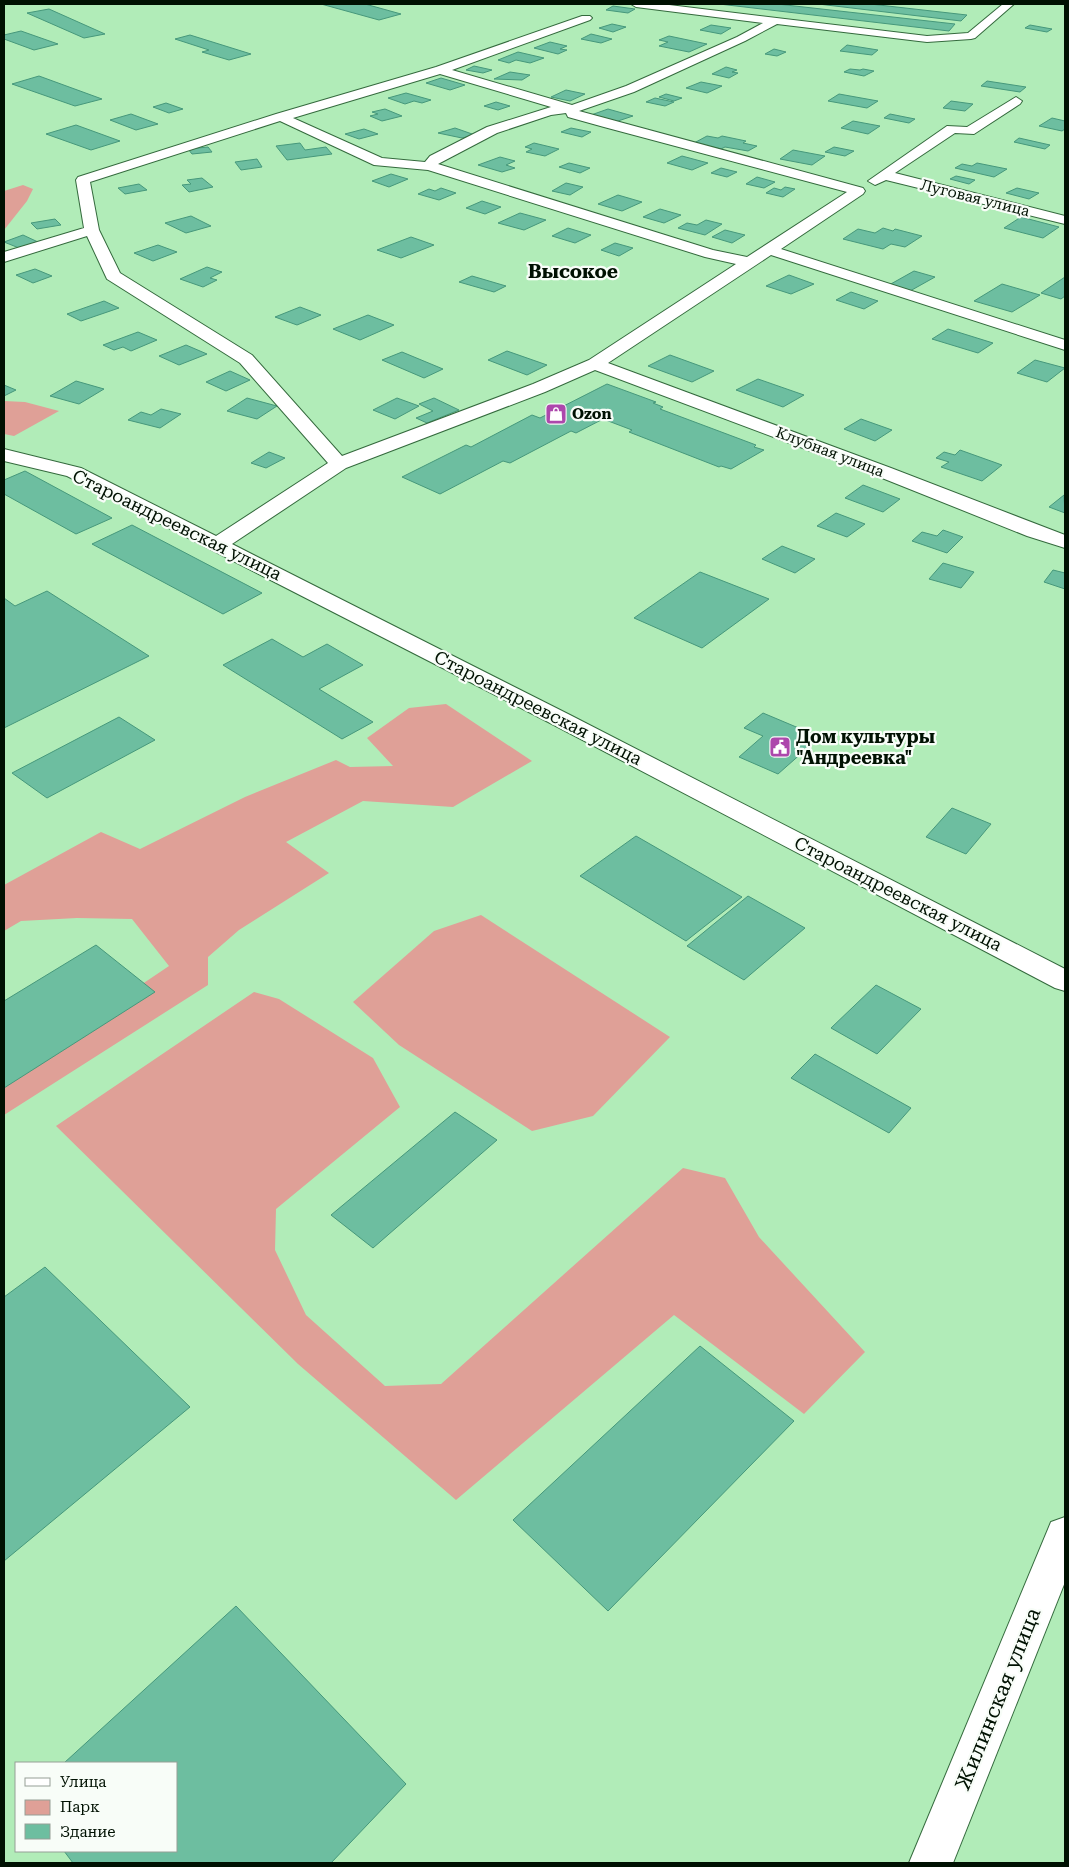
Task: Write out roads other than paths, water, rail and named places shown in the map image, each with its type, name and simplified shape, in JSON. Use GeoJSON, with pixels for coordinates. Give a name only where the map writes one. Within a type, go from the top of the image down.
{"type":"FeatureCollection","features":[{"type":"Feature","properties":{"kind":"street"},"geometry":{"type":"LineString","coordinates":[[636,4],[926,39],[971,36],[1009,4]]}},
{"type":"Feature","properties":{"kind":"street"},"geometry":{"type":"LineString","coordinates":[[339,464],[246,359],[113,276],[92,230],[83,180],[281,117],[440,70],[586,18]]}},
{"type":"Feature","properties":{"kind":"street"},"geometry":{"type":"LineString","coordinates":[[429,166],[435,160],[492,130],[549,111],[572,108],[630,89],[741,39],[775,21]]}},
{"type":"Feature","properties":{"kind":"street"},"geometry":{"type":"LineString","coordinates":[[440,70],[572,108]]}},
{"type":"Feature","properties":{"kind":"street"},"geometry":{"type":"LineString","coordinates":[[218,544],[339,464],[539,388],[595,364],[885,175],[952,129],[969,131],[1016,101]]}},
{"type":"Feature","properties":{"kind":"street"},"geometry":{"type":"LineString","coordinates":[[572,108],[573,114],[622,129],[795,172],[858,191]]}},
{"type":"Feature","properties":{"kind":"street"},"geometry":{"type":"LineString","coordinates":[[281,117],[379,162],[429,166],[710,254],[749,262]]}},
{"type":"Feature","properties":{"kind":"street","name":"Луговая улица"},"geometry":{"type":"LineString","coordinates":[[885,175],[1065,220]]}},
{"type":"Feature","properties":{"kind":"street"},"geometry":{"type":"LineString","coordinates":[[4,257],[92,230]]}},
{"type":"Feature","properties":{"kind":"street"},"geometry":{"type":"LineString","coordinates":[[770,250],[1065,345]]}},
{"type":"Feature","properties":{"kind":"street","name":"Клубная улица"},"geometry":{"type":"LineString","coordinates":[[595,364],[884,472],[1034,532],[1065,542]]}},
{"type":"Feature","properties":{"kind":"street","name":"Староандреевская улица"},"geometry":{"type":"LineString","coordinates":[[4,454],[74,472],[562,720],[1065,981]]}},
{"type":"Feature","properties":{"kind":"street","name":"Жилинская улица"},"geometry":{"type":"LineString","coordinates":[[931,1863],[1065,1535]]}},
{"type":"Feature","properties":{"kind":"place","name":"Ozon"},"geometry":{"type":"Point","coordinates":[556,414]}},
{"type":"Feature","properties":{"kind":"place","name":"Дом культуры \"Андреевка\""},"geometry":{"type":"Point","coordinates":[780,747]}},
{"type":"Feature","properties":{"kind":"district","name":"Высокое"},"geometry":{"type":"Point","coordinates":[573,271]}}]}
